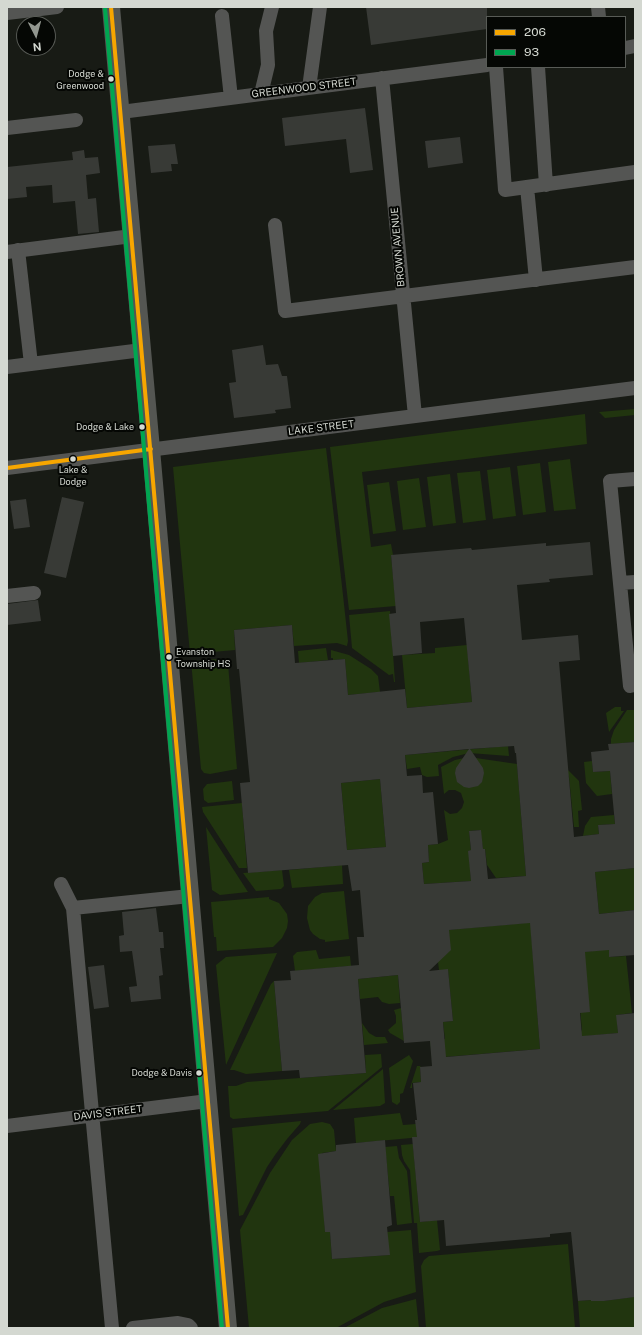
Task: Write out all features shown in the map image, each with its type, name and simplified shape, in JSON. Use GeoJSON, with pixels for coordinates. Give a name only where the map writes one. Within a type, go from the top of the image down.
{"type":"FeatureCollection","features":[{"type":"Feature","properties":{"kind":"main road"},"geometry":{"type":"LineString","coordinates":[[111,7],[228,1328]]}},
{"type":"Feature","properties":{"kind":"street"},"geometry":{"type":"LineString","coordinates":[[7,13],[57,7]]}},
{"type":"Feature","properties":{"kind":"street"},"geometry":{"type":"LineString","coordinates":[[260,94],[268,65],[266,30],[272,7]]}},
{"type":"Feature","properties":{"kind":"street"},"geometry":{"type":"LineString","coordinates":[[309,88],[320,7]]}},
{"type":"Feature","properties":{"kind":"street"},"geometry":{"type":"LineString","coordinates":[[222,16],[231,98]]}},
{"type":"Feature","properties":{"kind":"street","name":"GREENWOOD STREET"},"geometry":{"type":"LineString","coordinates":[[121,112],[486,65]]}},
{"type":"Feature","properties":{"kind":"street"},"geometry":{"type":"LineString","coordinates":[[496,68],[505,190],[635,172]]}},
{"type":"Feature","properties":{"kind":"street"},"geometry":{"type":"LineString","coordinates":[[538,68],[546,185]]}},
{"type":"Feature","properties":{"kind":"street","name":"BROWN AVENUE"},"geometry":{"type":"LineString","coordinates":[[382,78],[415,416]]}},
{"type":"Feature","properties":{"kind":"street"},"geometry":{"type":"LineString","coordinates":[[7,128],[76,120]]}},
{"type":"Feature","properties":{"kind":"street"},"geometry":{"type":"LineString","coordinates":[[527,187],[536,280]]}},
{"type":"Feature","properties":{"kind":"street"},"geometry":{"type":"LineString","coordinates":[[275,225],[285,311],[635,267]]}},
{"type":"Feature","properties":{"kind":"street"},"geometry":{"type":"LineString","coordinates":[[31,364],[12,251],[132,236]]}},
{"type":"Feature","properties":{"kind":"street"},"geometry":{"type":"LineString","coordinates":[[7,367],[142,350]]}},
{"type":"Feature","properties":{"kind":"street","name":"LAKE STREET"},"geometry":{"type":"LineString","coordinates":[[7,468],[635,388]]}},
{"type":"Feature","properties":{"kind":"street"},"geometry":{"type":"LineString","coordinates":[[633,685],[620,583],[610,481],[635,479]]}},
{"type":"Feature","properties":{"kind":"street"},"geometry":{"type":"LineString","coordinates":[[620,583],[635,582]]}},
{"type":"Feature","properties":{"kind":"street"},"geometry":{"type":"LineString","coordinates":[[7,596],[34,593]]}},
{"type":"Feature","properties":{"kind":"street"},"geometry":{"type":"LineString","coordinates":[[60,884],[74,908],[112,1328]]}},
{"type":"Feature","properties":{"kind":"street"},"geometry":{"type":"LineString","coordinates":[[74,908],[190,896]]}},
{"type":"Feature","properties":{"kind":"street","name":"DAVIS STREET"},"geometry":{"type":"LineString","coordinates":[[7,1126],[208,1101]]}},
{"type":"Feature","properties":{"kind":"street"},"geometry":{"type":"LineString","coordinates":[[133,1328],[178,1322],[188,1325],[191,1328]]}},
{"type":"Feature","properties":{"kind":"green space"},"geometry":{"type":"Polygon","coordinates":[[[635,409],[635,415],[605,418],[599,412],[635,409]]]}},
{"type":"Feature","properties":{"kind":"green space"},"geometry":{"type":"Polygon","coordinates":[[[585,414],[587,444],[362,472],[371,547],[391,544],[396,606],[349,610],[330,447],[585,414]]]}},
{"type":"Feature","properties":{"kind":"green space"},"geometry":{"type":"Polygon","coordinates":[[[326,448],[348,641],[347,646],[337,643],[294,646],[292,625],[234,630],[235,650],[190,654],[173,467],[326,448]]]}},
{"type":"Feature","properties":{"kind":"green space"},"geometry":{"type":"Polygon","coordinates":[[[570,459],[576,509],[554,511],[548,462],[570,459]]]}},
{"type":"Feature","properties":{"kind":"green space"},"geometry":{"type":"Polygon","coordinates":[[[540,463],[546,512],[523,515],[517,466],[540,463]]]}},
{"type":"Feature","properties":{"kind":"green space"},"geometry":{"type":"Polygon","coordinates":[[[510,467],[516,516],[493,519],[487,470],[510,467]]]}},
{"type":"Feature","properties":{"kind":"green space"},"geometry":{"type":"Polygon","coordinates":[[[480,471],[486,520],[463,523],[457,473],[480,471]]]}},
{"type":"Feature","properties":{"kind":"green space"},"geometry":{"type":"Polygon","coordinates":[[[450,474],[456,523],[433,526],[427,477],[450,474]]]}},
{"type":"Feature","properties":{"kind":"green space"},"geometry":{"type":"Polygon","coordinates":[[[419,478],[426,527],[403,530],[397,481],[419,478]]]}},
{"type":"Feature","properties":{"kind":"green space"},"geometry":{"type":"Polygon","coordinates":[[[389,482],[396,531],[373,534],[367,485],[389,482]]]}},
{"type":"Feature","properties":{"kind":"green space"},"geometry":{"type":"Polygon","coordinates":[[[390,611],[395,682],[393,674],[389,675],[352,648],[349,615],[390,611]]]}},
{"type":"Feature","properties":{"kind":"green space"},"geometry":{"type":"Polygon","coordinates":[[[467,645],[472,702],[407,708],[402,655],[435,653],[435,648],[467,645]]]}},
{"type":"Feature","properties":{"kind":"green space"},"geometry":{"type":"Polygon","coordinates":[[[326,648],[328,660],[299,663],[298,651],[326,648]]]}},
{"type":"Feature","properties":{"kind":"green space"},"geometry":{"type":"Polygon","coordinates":[[[331,650],[349,655],[371,669],[378,676],[380,692],[348,695],[345,659],[333,660],[333,658],[331,658],[331,650]]]}},
{"type":"Feature","properties":{"kind":"green space"},"geometry":{"type":"Polygon","coordinates":[[[218,659],[225,660],[228,664],[237,769],[210,774],[204,773],[201,769],[191,661],[218,659]]]}},
{"type":"Feature","properties":{"kind":"green space"},"geometry":{"type":"Polygon","coordinates":[[[615,707],[621,707],[621,711],[624,711],[609,732],[606,713],[615,707]]]}},
{"type":"Feature","properties":{"kind":"green space"},"geometry":{"type":"Polygon","coordinates":[[[627,710],[635,710],[635,742],[611,744],[614,730],[627,710]]]}},
{"type":"Feature","properties":{"kind":"green space"},"geometry":{"type":"Polygon","coordinates":[[[508,746],[509,756],[469,753],[453,757],[438,765],[439,776],[427,777],[422,775],[420,767],[407,769],[405,755],[508,746]]]}},
{"type":"Feature","properties":{"kind":"green space"},"geometry":{"type":"Polygon","coordinates":[[[469,757],[517,764],[526,876],[496,878],[487,865],[480,830],[469,831],[471,850],[469,851],[471,881],[424,884],[422,863],[429,862],[428,845],[438,844],[448,840],[444,810],[450,814],[457,813],[462,808],[464,802],[461,793],[455,790],[449,790],[444,794],[441,767],[455,760],[469,757]]]}},
{"type":"Feature","properties":{"kind":"green space"},"geometry":{"type":"Polygon","coordinates":[[[592,761],[593,772],[610,771],[612,794],[597,796],[586,783],[584,762],[592,761]]]}},
{"type":"Feature","properties":{"kind":"green space"},"geometry":{"type":"Polygon","coordinates":[[[562,764],[579,781],[582,810],[578,811],[579,827],[574,827],[569,777],[562,764]]]}},
{"type":"Feature","properties":{"kind":"green space"},"geometry":{"type":"Polygon","coordinates":[[[380,779],[386,847],[347,850],[341,783],[380,779]]]}},
{"type":"Feature","properties":{"kind":"green space"},"geometry":{"type":"Polygon","coordinates":[[[232,781],[234,800],[208,803],[204,800],[203,789],[207,784],[232,781]]]}},
{"type":"Feature","properties":{"kind":"green space"},"geometry":{"type":"Polygon","coordinates":[[[242,803],[247,868],[239,868],[203,812],[202,807],[242,803]]]}},
{"type":"Feature","properties":{"kind":"green space"},"geometry":{"type":"Polygon","coordinates":[[[614,815],[615,824],[598,825],[599,834],[583,836],[585,826],[591,817],[614,815]]]}},
{"type":"Feature","properties":{"kind":"green space"},"geometry":{"type":"Polygon","coordinates":[[[206,827],[248,892],[220,895],[212,890],[206,827]]]}},
{"type":"Feature","properties":{"kind":"green space"},"geometry":{"type":"Polygon","coordinates":[[[342,865],[343,884],[292,888],[289,870],[342,865]]]}},
{"type":"Feature","properties":{"kind":"green space"},"geometry":{"type":"Polygon","coordinates":[[[635,868],[635,910],[599,914],[595,872],[635,868]]]}},
{"type":"Feature","properties":{"kind":"green space"},"geometry":{"type":"Polygon","coordinates":[[[282,870],[284,886],[281,889],[256,891],[243,873],[282,870]]]}},
{"type":"Feature","properties":{"kind":"green space"},"geometry":{"type":"Polygon","coordinates":[[[344,891],[349,939],[325,942],[325,940],[320,939],[310,930],[307,918],[308,906],[315,897],[322,893],[344,891]]]}},
{"type":"Feature","properties":{"kind":"green space"},"geometry":{"type":"Polygon","coordinates":[[[269,897],[269,899],[279,903],[287,914],[287,928],[282,938],[273,947],[217,951],[216,937],[214,937],[211,902],[269,897]]]}},
{"type":"Feature","properties":{"kind":"green space"},"geometry":{"type":"Polygon","coordinates":[[[535,922],[531,930],[540,1049],[432,1058],[430,1041],[445,1039],[443,1022],[453,1021],[448,970],[439,970],[437,954],[447,930],[535,922]]]}},
{"type":"Feature","properties":{"kind":"green space"},"geometry":{"type":"Polygon","coordinates":[[[609,949],[610,957],[626,956],[632,1013],[617,1015],[618,1033],[577,1037],[582,1030],[575,953],[609,949]]]}},
{"type":"Feature","properties":{"kind":"green space"},"geometry":{"type":"Polygon","coordinates":[[[316,950],[319,959],[350,956],[351,966],[295,971],[293,956],[297,952],[316,950]]]}},
{"type":"Feature","properties":{"kind":"green space"},"geometry":{"type":"Polygon","coordinates":[[[277,953],[226,1065],[216,965],[226,957],[277,953]]]}},
{"type":"Feature","properties":{"kind":"green space"},"geometry":{"type":"Polygon","coordinates":[[[398,975],[400,1003],[389,1004],[382,1002],[378,997],[360,999],[358,979],[398,975]]]}},
{"type":"Feature","properties":{"kind":"green space"},"geometry":{"type":"Polygon","coordinates":[[[274,981],[282,1071],[246,1074],[230,1070],[271,984],[274,981]]]}},
{"type":"Feature","properties":{"kind":"green space"},"geometry":{"type":"Polygon","coordinates":[[[401,1008],[404,1041],[390,1033],[388,1030],[396,1023],[394,1010],[401,1008]]]}},
{"type":"Feature","properties":{"kind":"green space"},"geometry":{"type":"Polygon","coordinates":[[[362,1023],[369,1033],[376,1037],[385,1037],[388,1043],[364,1045],[362,1023]]]}},
{"type":"Feature","properties":{"kind":"green space"},"geometry":{"type":"Polygon","coordinates":[[[381,1054],[382,1067],[328,1111],[233,1119],[230,1117],[228,1086],[236,1086],[247,1082],[366,1073],[365,1055],[381,1054]]]}},
{"type":"Feature","properties":{"kind":"green space"},"geometry":{"type":"Polygon","coordinates":[[[409,1055],[413,1061],[403,1093],[400,1094],[400,1102],[397,1105],[392,1102],[389,1068],[409,1055]]]}},
{"type":"Feature","properties":{"kind":"green space"},"geometry":{"type":"Polygon","coordinates":[[[417,1066],[421,1066],[421,1082],[412,1083],[412,1088],[410,1088],[417,1066]]]}},
{"type":"Feature","properties":{"kind":"green space"},"geometry":{"type":"Polygon","coordinates":[[[383,1069],[385,1103],[380,1106],[333,1110],[383,1069]]]}},
{"type":"Feature","properties":{"kind":"green space"},"geometry":{"type":"Polygon","coordinates":[[[400,1113],[403,1125],[416,1124],[422,1137],[356,1143],[354,1118],[400,1113]]]}},
{"type":"Feature","properties":{"kind":"green space"},"geometry":{"type":"Polygon","coordinates":[[[301,1121],[267,1167],[243,1215],[239,1216],[232,1128],[301,1121]]]}},
{"type":"Feature","properties":{"kind":"green space"},"geometry":{"type":"Polygon","coordinates":[[[322,1122],[330,1124],[334,1130],[336,1151],[322,1153],[325,1232],[330,1232],[332,1259],[389,1255],[387,1232],[411,1230],[416,1292],[384,1302],[336,1328],[249,1328],[240,1230],[270,1173],[292,1140],[310,1124],[322,1122]]]}},
{"type":"Feature","properties":{"kind":"green space"},"geometry":{"type":"Polygon","coordinates":[[[413,1144],[420,1222],[437,1220],[440,1250],[437,1251],[419,1253],[417,1223],[414,1223],[410,1170],[404,1161],[401,1145],[413,1144]]]}},
{"type":"Feature","properties":{"kind":"green space"},"geometry":{"type":"Polygon","coordinates":[[[397,1146],[399,1158],[407,1171],[412,1223],[397,1225],[394,1196],[390,1196],[385,1147],[397,1146]]]}},
{"type":"Feature","properties":{"kind":"green space"},"geometry":{"type":"Polygon","coordinates":[[[568,1244],[575,1328],[426,1328],[421,1266],[424,1260],[429,1256],[568,1244]]]}},
{"type":"Feature","properties":{"kind":"green space"},"geometry":{"type":"Polygon","coordinates":[[[635,1297],[635,1328],[580,1328],[578,1301],[604,1301],[635,1297]]]}},
{"type":"Feature","properties":{"kind":"green space"},"geometry":{"type":"Polygon","coordinates":[[[416,1299],[419,1328],[344,1328],[382,1308],[416,1299]]]}},
{"type":"Feature","properties":{"kind":"building"},"geometry":{"type":"Polygon","coordinates":[[[366,7],[487,7],[486,29],[371,45],[366,7]]]}},
{"type":"Feature","properties":{"kind":"building"},"geometry":{"type":"Polygon","coordinates":[[[365,108],[373,170],[350,173],[346,139],[285,146],[282,118],[365,108]]]}},
{"type":"Feature","properties":{"kind":"building"},"geometry":{"type":"Polygon","coordinates":[[[460,137],[463,163],[428,168],[425,141],[460,137]]]}},
{"type":"Feature","properties":{"kind":"building"},"geometry":{"type":"Polygon","coordinates":[[[175,144],[178,164],[171,164],[172,171],[151,173],[148,146],[175,144]]]}},
{"type":"Feature","properties":{"kind":"building"},"geometry":{"type":"Polygon","coordinates":[[[84,150],[85,158],[98,157],[100,173],[86,175],[88,199],[96,198],[99,232],[78,234],[75,201],[53,203],[52,185],[26,187],[27,197],[7,199],[7,167],[73,160],[72,152],[84,150]]]}},
{"type":"Feature","properties":{"kind":"building"},"geometry":{"type":"Polygon","coordinates":[[[263,345],[266,365],[278,364],[282,376],[287,376],[291,408],[275,410],[276,413],[234,418],[229,383],[236,382],[232,350],[263,345]]]}},
{"type":"Feature","properties":{"kind":"building"},"geometry":{"type":"Polygon","coordinates":[[[62,497],[84,502],[66,578],[44,573],[62,497]]]}},
{"type":"Feature","properties":{"kind":"building"},"geometry":{"type":"Polygon","coordinates":[[[26,499],[30,527],[14,529],[10,501],[26,499]]]}},
{"type":"Feature","properties":{"kind":"building"},"geometry":{"type":"Polygon","coordinates":[[[590,542],[593,575],[549,579],[550,582],[517,585],[522,640],[578,635],[580,660],[559,662],[574,837],[599,834],[598,825],[615,824],[610,771],[593,772],[591,752],[609,750],[608,744],[635,742],[635,868],[595,872],[599,914],[635,910],[635,955],[609,957],[609,950],[585,952],[590,1012],[580,1013],[582,1036],[618,1033],[616,1015],[635,1013],[635,1297],[604,1301],[578,1301],[571,1232],[550,1234],[550,1237],[446,1246],[444,1220],[420,1222],[412,1137],[417,1137],[415,1120],[417,1120],[413,1083],[421,1082],[420,1067],[432,1066],[430,1041],[404,1043],[398,975],[358,979],[366,1073],[300,1078],[299,1070],[282,1071],[274,981],[291,980],[290,971],[359,965],[357,937],[364,937],[360,890],[352,891],[348,865],[248,873],[240,783],[250,782],[234,630],[292,625],[295,663],[345,659],[348,695],[405,689],[407,708],[472,702],[464,618],[420,622],[422,653],[393,656],[389,614],[396,613],[391,555],[471,548],[472,550],[546,543],[546,546],[590,542]],[[514,746],[470,749],[483,768],[484,773],[482,782],[478,786],[469,788],[464,787],[457,782],[455,773],[456,768],[469,749],[405,755],[407,776],[422,775],[423,793],[433,792],[438,844],[428,845],[429,862],[422,863],[424,884],[471,881],[468,851],[471,850],[469,831],[481,830],[483,849],[485,849],[488,879],[526,876],[516,753],[514,746]],[[380,779],[341,783],[347,850],[386,847],[380,779]],[[530,923],[449,930],[451,950],[429,971],[448,969],[453,1021],[443,1022],[446,1057],[540,1049],[530,923]]]}},
{"type":"Feature","properties":{"kind":"building"},"geometry":{"type":"Polygon","coordinates":[[[38,600],[41,621],[7,625],[7,604],[38,600]]]}},
{"type":"Feature","properties":{"kind":"building"},"geometry":{"type":"Polygon","coordinates":[[[156,908],[159,932],[163,932],[164,948],[160,948],[163,975],[159,976],[161,999],[131,1002],[129,987],[137,986],[132,951],[120,952],[119,936],[124,935],[122,912],[156,908]]]}},
{"type":"Feature","properties":{"kind":"building"},"geometry":{"type":"Polygon","coordinates":[[[104,965],[109,1007],[94,1009],[88,967],[104,965]]]}},
{"type":"Feature","properties":{"kind":"building"},"geometry":{"type":"Polygon","coordinates":[[[385,1140],[392,1225],[387,1227],[390,1255],[332,1259],[330,1232],[325,1232],[318,1154],[336,1151],[336,1145],[385,1140]]]}},
{"type":"Feature","properties":{"kind":"transit line","name":"206"},"geometry":{"type":"LineString","coordinates":[[111,7],[228,1328]]}},
{"type":"Feature","properties":{"kind":"transit line","name":"93"},"geometry":{"type":"LineString","coordinates":[[105,8],[222,1328]]}},
{"type":"Feature","properties":{"kind":"transit line","name":"206"},"geometry":{"type":"LineString","coordinates":[[7,468],[151,449]]}},
{"type":"Feature","properties":{"kind":"place","name":"Dodge & Greenwood"},"geometry":{"type":"Point","coordinates":[111,79]}},
{"type":"Feature","properties":{"kind":"place","name":"Dodge & Lake"},"geometry":{"type":"Point","coordinates":[142,427]}},
{"type":"Feature","properties":{"kind":"place","name":"Lake & Dodge"},"geometry":{"type":"Point","coordinates":[73,459]}},
{"type":"Feature","properties":{"kind":"place","name":"Evanston Township HS"},"geometry":{"type":"Point","coordinates":[169,657]}},
{"type":"Feature","properties":{"kind":"place","name":"Dodge & Davis"},"geometry":{"type":"Point","coordinates":[199,1073]}}]}
